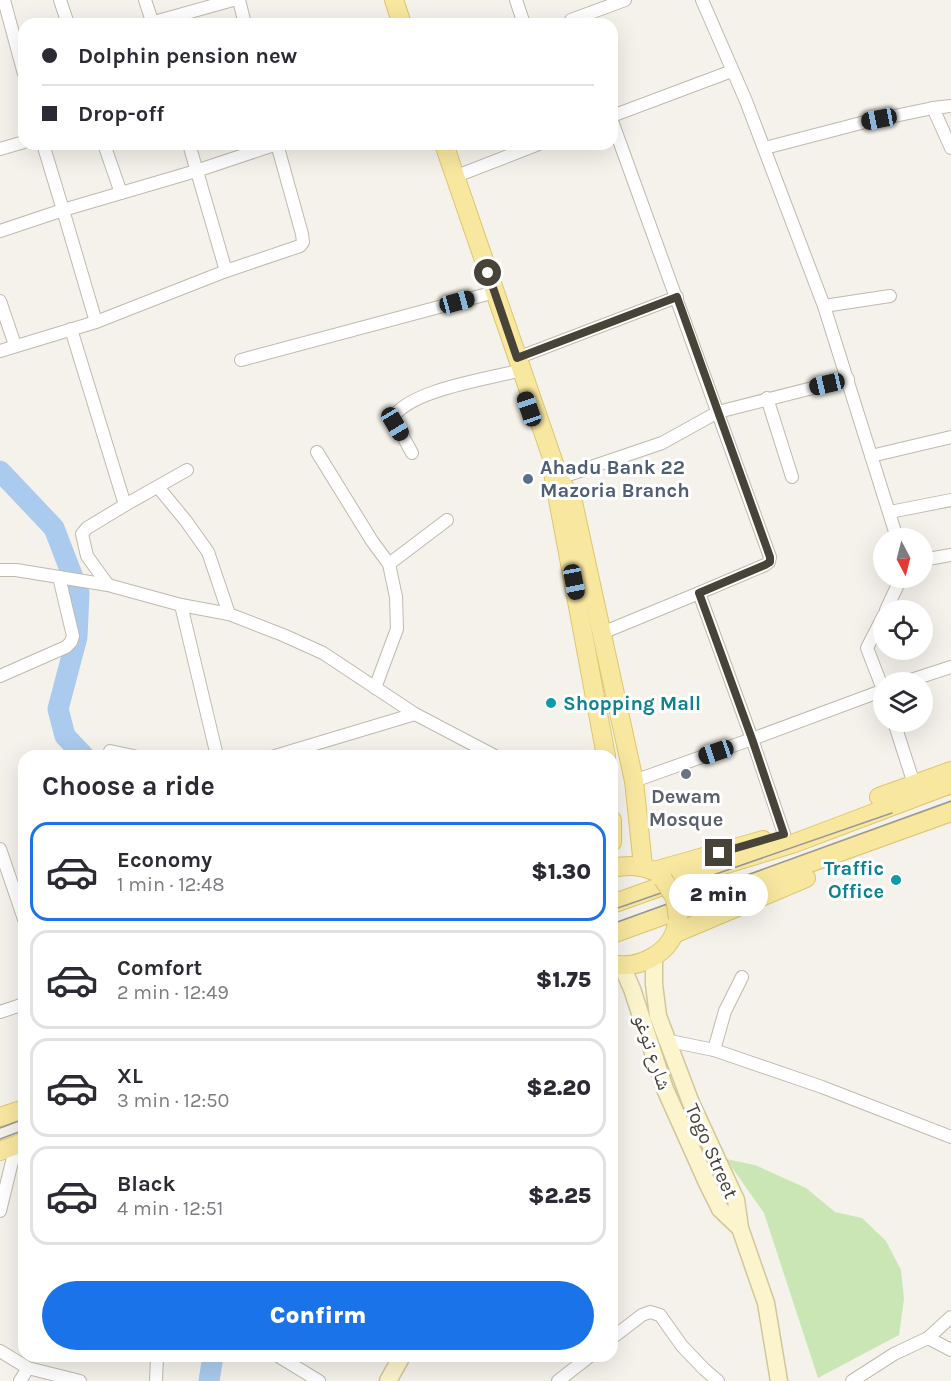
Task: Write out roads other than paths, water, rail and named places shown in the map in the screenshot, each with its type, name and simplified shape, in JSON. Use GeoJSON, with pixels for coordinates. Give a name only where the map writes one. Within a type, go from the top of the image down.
{"type":"FeatureCollection","features":[{"type":"Feature","properties":{"kind":"main road"},"geometry":{"type":"LineString","coordinates":[[386,0],[393,18]]}},
{"type":"Feature","properties":{"kind":"main road"},"geometry":{"type":"LineString","coordinates":[[393,0],[400,18]]}},
{"type":"Feature","properties":{"kind":"main road"},"geometry":{"type":"LineString","coordinates":[[440,150],[559,478],[573,502],[653,872],[675,898],[677,926],[663,950],[654,958],[618,964]]}},
{"type":"Feature","properties":{"kind":"main road"},"geometry":{"type":"LineString","coordinates":[[446,150],[492,292]]}},
{"type":"Feature","properties":{"kind":"main road"},"geometry":{"type":"LineString","coordinates":[[519,367],[556,485],[605,750]]}},
{"type":"Feature","properties":{"kind":"main road"},"geometry":{"type":"LineString","coordinates":[[618,867],[626,865],[653,872],[784,834],[951,771]]}},
{"type":"Feature","properties":{"kind":"main road"},"geometry":{"type":"LineString","coordinates":[[618,902],[792,844],[951,784]]}},
{"type":"Feature","properties":{"kind":"main road"},"geometry":{"type":"LineString","coordinates":[[618,932],[951,812]]}},
{"type":"Feature","properties":{"kind":"main road"},"geometry":{"type":"LineString","coordinates":[[677,926],[951,825]]}},
{"type":"Feature","properties":{"kind":"main road"},"geometry":{"type":"LineString","coordinates":[[0,1117],[18,1110]]}},
{"type":"Feature","properties":{"kind":"street"},"geometry":{"type":"LineString","coordinates":[[4,0],[18,52]]}},
{"type":"Feature","properties":{"kind":"street"},"geometry":{"type":"LineString","coordinates":[[60,0],[66,18]]}},
{"type":"Feature","properties":{"kind":"street"},"geometry":{"type":"LineString","coordinates":[[146,0],[150,18]]}},
{"type":"Feature","properties":{"kind":"street"},"geometry":{"type":"LineString","coordinates":[[172,18],[233,0]]}},
{"type":"Feature","properties":{"kind":"street"},"geometry":{"type":"LineString","coordinates":[[239,0],[244,18]]}},
{"type":"Feature","properties":{"kind":"street"},"geometry":{"type":"LineString","coordinates":[[516,0],[522,18]]}},
{"type":"Feature","properties":{"kind":"street"},"geometry":{"type":"LineString","coordinates":[[581,18],[626,0]]}},
{"type":"Feature","properties":{"kind":"street"},"geometry":{"type":"LineString","coordinates":[[702,0],[746,100],[824,306],[894,528]]}},
{"type":"Feature","properties":{"kind":"street"},"geometry":{"type":"LineString","coordinates":[[618,114],[732,71]]}},
{"type":"Feature","properties":{"kind":"street"},"geometry":{"type":"LineString","coordinates":[[765,148],[861,123],[951,106]]}},
{"type":"Feature","properties":{"kind":"street"},"geometry":{"type":"LineString","coordinates":[[933,108],[951,148]]}},
{"type":"Feature","properties":{"kind":"street"},"geometry":{"type":"LineString","coordinates":[[602,633],[770,562],[618,137]]}},
{"type":"Feature","properties":{"kind":"street"},"geometry":{"type":"LineString","coordinates":[[0,149],[18,144]]}},
{"type":"Feature","properties":{"kind":"street"},"geometry":{"type":"LineString","coordinates":[[45,150],[96,322]]}},
{"type":"Feature","properties":{"kind":"street"},"geometry":{"type":"LineString","coordinates":[[106,150],[121,193]]}},
{"type":"Feature","properties":{"kind":"street"},"geometry":{"type":"LineString","coordinates":[[191,150],[226,271]]}},
{"type":"Feature","properties":{"kind":"street"},"geometry":{"type":"LineString","coordinates":[[0,231],[259,150]]}},
{"type":"Feature","properties":{"kind":"street"},"geometry":{"type":"LineString","coordinates":[[0,351],[96,322],[226,271],[295,249],[303,242],[302,234],[279,150]]}},
{"type":"Feature","properties":{"kind":"street"},"geometry":{"type":"LineString","coordinates":[[454,177],[524,150]]}},
{"type":"Feature","properties":{"kind":"street"},"geometry":{"type":"LineString","coordinates":[[241,360],[492,292]]}},
{"type":"Feature","properties":{"kind":"street"},"geometry":{"type":"LineString","coordinates":[[824,306],[890,296]]}},
{"type":"Feature","properties":{"kind":"street"},"geometry":{"type":"LineString","coordinates":[[412,453],[393,418],[404,405],[428,393],[519,367],[677,297]]}},
{"type":"Feature","properties":{"kind":"street"},"geometry":{"type":"LineString","coordinates":[[0,301],[15,345]]}},
{"type":"Feature","properties":{"kind":"street"},"geometry":{"type":"LineString","coordinates":[[71,329],[125,505]]}},
{"type":"Feature","properties":{"kind":"street"},"geometry":{"type":"LineString","coordinates":[[559,478],[663,443],[718,412],[848,379]]}},
{"type":"Feature","properties":{"kind":"street"},"geometry":{"type":"LineString","coordinates":[[767,398],[792,477]]}},
{"type":"Feature","properties":{"kind":"street"},"geometry":{"type":"LineString","coordinates":[[871,456],[951,436]]}},
{"type":"Feature","properties":{"kind":"street"},"geometry":{"type":"LineString","coordinates":[[317,452],[372,541],[389,564],[396,597],[397,629],[375,688]]}},
{"type":"Feature","properties":{"kind":"street"},"geometry":{"type":"LineString","coordinates":[[108,585],[87,556],[82,534],[87,528],[187,470]]}},
{"type":"Feature","properties":{"kind":"street"},"geometry":{"type":"LineString","coordinates":[[158,487],[208,552],[229,614]]}},
{"type":"Feature","properties":{"kind":"street"},"geometry":{"type":"LineString","coordinates":[[890,513],[951,500]]}},
{"type":"Feature","properties":{"kind":"street"},"geometry":{"type":"LineString","coordinates":[[389,564],[447,520]]}},
{"type":"Feature","properties":{"kind":"street"},"geometry":{"type":"LineString","coordinates":[[933,558],[951,555]]}},
{"type":"Feature","properties":{"kind":"street"},"geometry":{"type":"LineString","coordinates":[[0,570],[16,570],[108,585],[181,605],[229,614],[283,634],[322,653],[415,714],[484,750]]}},
{"type":"Feature","properties":{"kind":"street"},"geometry":{"type":"LineString","coordinates":[[0,676],[66,647],[71,642],[73,636],[64,578]]}},
{"type":"Feature","properties":{"kind":"street"},"geometry":{"type":"LineString","coordinates":[[699,593],[784,834]]}},
{"type":"Feature","properties":{"kind":"street"},"geometry":{"type":"LineString","coordinates":[[181,605],[217,750]]}},
{"type":"Feature","properties":{"kind":"street"},"geometry":{"type":"LineString","coordinates":[[873,636],[867,648],[876,672]]}},
{"type":"Feature","properties":{"kind":"street"},"geometry":{"type":"LineString","coordinates":[[933,673],[951,667]]}},
{"type":"Feature","properties":{"kind":"street"},"geometry":{"type":"LineString","coordinates":[[634,781],[873,695]]}},
{"type":"Feature","properties":{"kind":"street"},"geometry":{"type":"LineString","coordinates":[[295,750],[415,714]]}},
{"type":"Feature","properties":{"kind":"street"},"geometry":{"type":"LineString","coordinates":[[897,732],[914,784]]}},
{"type":"Feature","properties":{"kind":"street"},"geometry":{"type":"LineString","coordinates":[[0,849],[18,902]]}},
{"type":"Feature","properties":{"kind":"street","name":"Togo Street"},"geometry":{"type":"LineString","coordinates":[[654,958],[658,1016],[665,1040],[736,1200],[740,1228],[766,1303],[779,1381]]}},
{"type":"Feature","properties":{"kind":"street","name":"شارع توغو"},"geometry":{"type":"LineString","coordinates":[[618,969],[632,989],[665,1089],[708,1185],[720,1209],[740,1228]]}},
{"type":"Feature","properties":{"kind":"street"},"geometry":{"type":"LineString","coordinates":[[714,1050],[725,1011],[742,977]]}},
{"type":"Feature","properties":{"kind":"street"},"geometry":{"type":"LineString","coordinates":[[0,1011],[18,1006]]}},
{"type":"Feature","properties":{"kind":"street"},"geometry":{"type":"LineString","coordinates":[[665,1040],[714,1050],[822,1087],[951,1137]]}},
{"type":"Feature","properties":{"kind":"street"},"geometry":{"type":"LineString","coordinates":[[0,1211],[13,1146]]}},
{"type":"Feature","properties":{"kind":"street"},"geometry":{"type":"LineString","coordinates":[[618,1333],[642,1315],[650,1312],[660,1316],[682,1346],[718,1381]]}},
{"type":"Feature","properties":{"kind":"street"},"geometry":{"type":"LineString","coordinates":[[852,1381],[894,1354],[928,1338],[951,1317]]}},
{"type":"Feature","properties":{"kind":"street"},"geometry":{"type":"LineString","coordinates":[[928,1338],[951,1350]]}},
{"type":"Feature","properties":{"kind":"street"},"geometry":{"type":"LineString","coordinates":[[0,1351],[18,1362]]}},
{"type":"Feature","properties":{"kind":"street"},"geometry":{"type":"LineString","coordinates":[[18,1362],[28,1368],[62,1379],[80,1381]]}},
{"type":"Feature","properties":{"kind":"street"},"geometry":{"type":"LineString","coordinates":[[156,1362],[156,1381]]}},
{"type":"Feature","properties":{"kind":"street"},"geometry":{"type":"LineString","coordinates":[[288,1362],[319,1381]]}},
{"type":"Feature","properties":{"kind":"street"},"geometry":{"type":"LineString","coordinates":[[388,1381],[399,1362]]}},
{"type":"Feature","properties":{"kind":"street"},"geometry":{"type":"LineString","coordinates":[[558,1381],[582,1362]]}},
{"type":"Feature","properties":{"kind":"street"},"geometry":{"type":"LineString","coordinates":[[21,1381],[28,1368]]}},
{"type":"Feature","properties":{"kind":"waterway"},"geometry":{"type":"LineString","coordinates":[[0,471],[54,528],[79,593],[77,637],[58,709],[65,736],[78,750]]}},
{"type":"Feature","properties":{"kind":"waterway"},"geometry":{"type":"LineString","coordinates":[[209,1381],[212,1362]]}},
{"type":"Feature","properties":{"kind":"tram line"},"geometry":{"type":"LineString","coordinates":[[618,922],[951,801]]}},
{"type":"Feature","properties":{"kind":"tram line"},"geometry":{"type":"LineString","coordinates":[[618,908],[892,813]]}},
{"type":"Feature","properties":{"kind":"tram line"},"geometry":{"type":"LineString","coordinates":[[0,1128],[18,1121]]}},
{"type":"Feature","properties":{"kind":"tram line"},"geometry":{"type":"LineString","coordinates":[[0,1139],[18,1132]]}},
{"type":"Feature","properties":{"kind":"place","name":"Ahadu Bank 22 Mazoria Branch"},"geometry":{"type":"Point","coordinates":[528,479]}},
{"type":"Feature","properties":{"kind":"place","name":"Shopping Mall"},"geometry":{"type":"Point","coordinates":[551,703]}},
{"type":"Feature","properties":{"kind":"place","name":"Dewam Mosque"},"geometry":{"type":"Point","coordinates":[686,774]}},
{"type":"Feature","properties":{"kind":"place","name":"Traffic Office"},"geometry":{"type":"Point","coordinates":[896,880]}}]}
